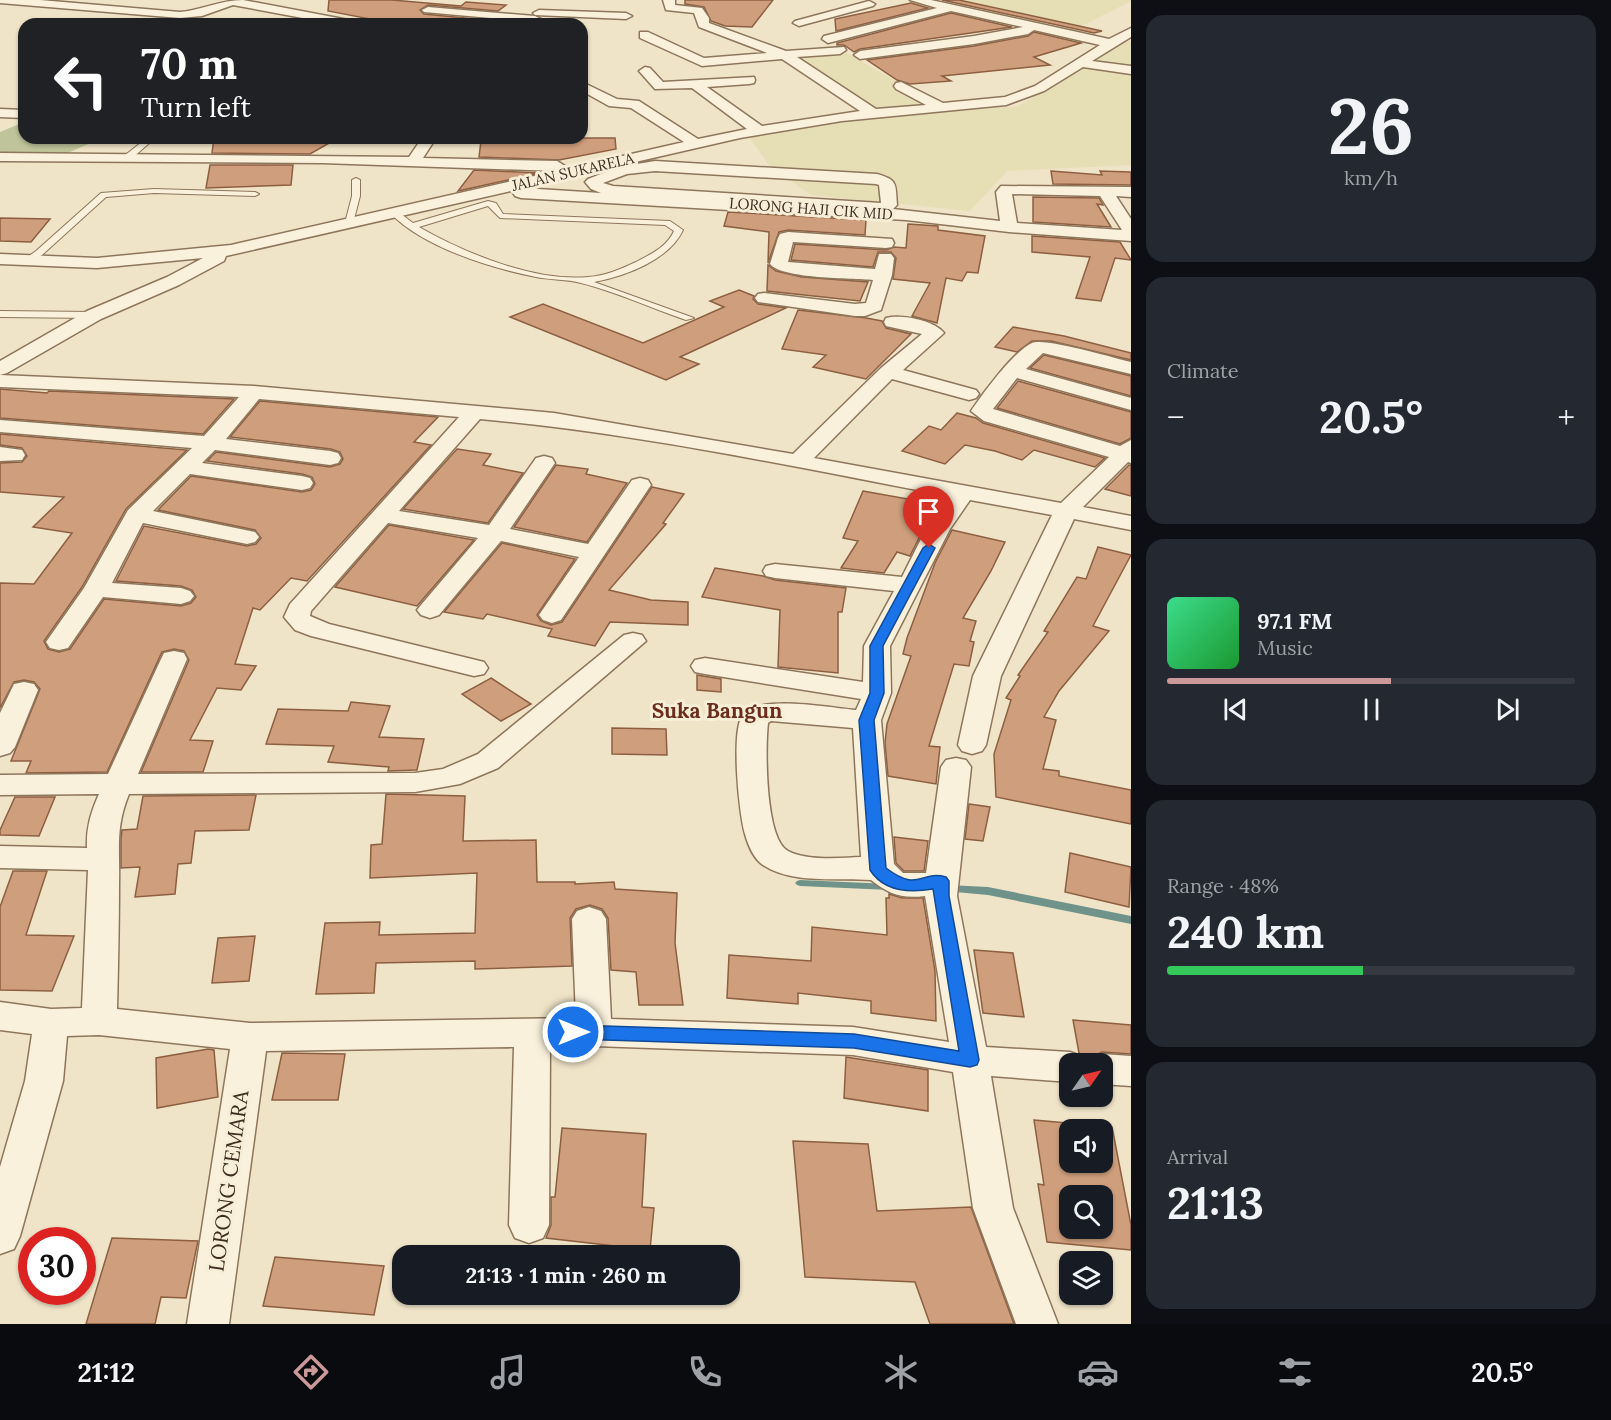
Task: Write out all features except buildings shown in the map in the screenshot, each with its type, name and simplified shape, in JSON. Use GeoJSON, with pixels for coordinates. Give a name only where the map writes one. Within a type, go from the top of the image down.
{"type":"FeatureCollection","features":[{"type":"Feature","properties":{"kind":"street"},"geometry":{"type":"LineString","coordinates":[[0,0],[172,18]]}},
{"type":"Feature","properties":{"kind":"street"},"geometry":{"type":"LineString","coordinates":[[102,18],[144,0]]}},
{"type":"Feature","properties":{"kind":"street"},"geometry":{"type":"LineString","coordinates":[[536,18],[548,0]]}},
{"type":"Feature","properties":{"kind":"street"},"geometry":{"type":"LineString","coordinates":[[669,0],[670,8],[698,10],[703,18],[703,26],[782,55],[874,114]]}},
{"type":"Feature","properties":{"kind":"street"},"geometry":{"type":"LineString","coordinates":[[854,0],[920,16]]}},
{"type":"Feature","properties":{"kind":"street"},"geometry":{"type":"LineString","coordinates":[[916,0],[1109,43]]}},
{"type":"Feature","properties":{"kind":"street"},"geometry":{"type":"LineString","coordinates":[[198,18],[234,1],[317,18]]}},
{"type":"Feature","properties":{"kind":"street"},"geometry":{"type":"LineString","coordinates":[[265,9],[310,3]]}},
{"type":"Feature","properties":{"kind":"street"},"geometry":{"type":"LineString","coordinates":[[846,35],[794,21],[880,6]]}},
{"type":"Feature","properties":{"kind":"street"},"geometry":{"type":"LineString","coordinates":[[828,39],[951,8]]}},
{"type":"Feature","properties":{"kind":"street"},"geometry":{"type":"LineString","coordinates":[[428,10],[523,18]]}},
{"type":"Feature","properties":{"kind":"street"},"geometry":{"type":"LineString","coordinates":[[565,18],[626,16]]}},
{"type":"Feature","properties":{"kind":"street"},"geometry":{"type":"LineString","coordinates":[[860,55],[963,42],[1040,27]]}},
{"type":"Feature","properties":{"kind":"street"},"geometry":{"type":"LineString","coordinates":[[707,29],[782,55]]}},
{"type":"Feature","properties":{"kind":"street","name":"JALAN SUKARELA"},"geometry":{"type":"LineString","coordinates":[[0,259],[124,262],[231,250],[759,130],[816,120],[989,104],[1027,96],[1046,86],[1109,43],[1131,32]]}},
{"type":"Feature","properties":{"kind":"street"},"geometry":{"type":"LineString","coordinates":[[644,35],[702,62],[840,50]]}},
{"type":"Feature","properties":{"kind":"street"},"geometry":{"type":"LineString","coordinates":[[713,42],[735,39]]}},
{"type":"Feature","properties":{"kind":"street"},"geometry":{"type":"LineString","coordinates":[[670,46],[692,44]]}},
{"type":"Feature","properties":{"kind":"street"},"geometry":{"type":"LineString","coordinates":[[1077,63],[1131,70]]}},
{"type":"Feature","properties":{"kind":"street"},"geometry":{"type":"LineString","coordinates":[[678,67],[702,65],[724,81]]}},
{"type":"Feature","properties":{"kind":"street"},"geometry":{"type":"LineString","coordinates":[[657,69],[645,71],[659,85],[749,80]]}},
{"type":"Feature","properties":{"kind":"street"},"geometry":{"type":"LineString","coordinates":[[695,84],[725,108],[759,130]]}},
{"type":"Feature","properties":{"kind":"street"},"geometry":{"type":"LineString","coordinates":[[901,86],[942,108]]}},
{"type":"Feature","properties":{"kind":"street"},"geometry":{"type":"LineString","coordinates":[[588,89],[614,103],[634,104],[646,110],[696,144]]}},
{"type":"Feature","properties":{"kind":"street"},"geometry":{"type":"LineString","coordinates":[[0,113],[18,112]]}},
{"type":"Feature","properties":{"kind":"street"},"geometry":{"type":"LineString","coordinates":[[413,162],[425,144]]}},
{"type":"Feature","properties":{"kind":"street"},"geometry":{"type":"LineString","coordinates":[[0,157],[413,162],[594,167]]}},
{"type":"Feature","properties":{"kind":"street"},"geometry":{"type":"LineString","coordinates":[[618,161],[633,168],[678,166],[877,178],[887,182],[890,205],[881,208],[644,194],[611,191],[596,186],[593,182],[633,168]]}},
{"type":"Feature","properties":{"kind":"street"},"geometry":{"type":"LineString","coordinates":[[526,165],[531,181]]}},
{"type":"Feature","properties":{"kind":"street"},"geometry":{"type":"LineString","coordinates":[[1009,227],[1004,192],[1006,189],[1131,192]]}},
{"type":"Feature","properties":{"kind":"street"},"geometry":{"type":"LineString","coordinates":[[1104,190],[1131,231]]}},
{"type":"Feature","properties":{"kind":"street","name":"LORONG HAJI CIK MID"},"geometry":{"type":"LineString","coordinates":[[490,191],[889,214],[1009,227],[1131,236]]}},
{"type":"Feature","properties":{"kind":"street"},"geometry":{"type":"LineString","coordinates":[[764,298],[855,310],[874,306],[883,275],[889,214]]}},
{"type":"Feature","properties":{"kind":"street"},"geometry":{"type":"LineString","coordinates":[[883,275],[789,268],[780,264],[786,238],[790,237],[886,243]]}},
{"type":"Feature","properties":{"kind":"street"},"geometry":{"type":"LineString","coordinates":[[0,369],[94,315],[173,281],[231,250]]}},
{"type":"Feature","properties":{"kind":"street"},"geometry":{"type":"LineString","coordinates":[[797,462],[888,372],[934,333],[926,327],[893,322]]}},
{"type":"Feature","properties":{"kind":"street"},"geometry":{"type":"LineString","coordinates":[[978,398],[1012,372],[1035,349],[1042,347],[1131,369]]}},
{"type":"Feature","properties":{"kind":"street"},"geometry":{"type":"LineString","coordinates":[[888,372],[978,398]]}},
{"type":"Feature","properties":{"kind":"street"},"geometry":{"type":"LineString","coordinates":[[1012,372],[1131,404]]}},
{"type":"Feature","properties":{"kind":"street"},"geometry":{"type":"LineString","coordinates":[[0,381],[254,392],[594,425],[1131,522]]}},
{"type":"Feature","properties":{"kind":"street"},"geometry":{"type":"LineString","coordinates":[[59,642],[96,589],[136,515],[209,443],[254,392]]}},
{"type":"Feature","properties":{"kind":"street"},"geometry":{"type":"LineString","coordinates":[[978,398],[981,411],[987,416],[1129,450]]}},
{"type":"Feature","properties":{"kind":"street"},"geometry":{"type":"LineString","coordinates":[[474,668],[320,630],[304,624],[297,617],[299,609],[475,412]]}},
{"type":"Feature","properties":{"kind":"street"},"geometry":{"type":"LineString","coordinates":[[0,426],[209,443],[330,458]]}},
{"type":"Feature","properties":{"kind":"street"},"geometry":{"type":"LineString","coordinates":[[1037,1324],[993,1208],[941,888],[964,756],[987,676],[1067,510],[1129,450]]}},
{"type":"Feature","properties":{"kind":"street"},"geometry":{"type":"LineString","coordinates":[[430,610],[495,533],[544,463]]}},
{"type":"Feature","properties":{"kind":"street"},"geometry":{"type":"LineString","coordinates":[[185,467],[302,483]]}},
{"type":"Feature","properties":{"kind":"street"},"geometry":{"type":"LineString","coordinates":[[552,615],[640,485]]}},
{"type":"Feature","properties":{"kind":"street"},"geometry":{"type":"LineString","coordinates":[[878,870],[872,706],[877,646],[938,529],[964,492]]}},
{"type":"Feature","properties":{"kind":"street"},"geometry":{"type":"LineString","coordinates":[[136,515],[247,537]]}},
{"type":"Feature","properties":{"kind":"street"},"geometry":{"type":"LineString","coordinates":[[381,515],[495,533],[594,554]]}},
{"type":"Feature","properties":{"kind":"street"},"geometry":{"type":"LineString","coordinates":[[775,571],[909,585]]}},
{"type":"Feature","properties":{"kind":"street"},"geometry":{"type":"LineString","coordinates":[[96,589],[182,596]]}},
{"type":"Feature","properties":{"kind":"street"},"geometry":{"type":"LineString","coordinates":[[0,785],[386,782],[423,784],[442,780],[464,774],[488,761],[633,641]]}},
{"type":"Feature","properties":{"kind":"street"},"geometry":{"type":"LineString","coordinates":[[99,1021],[104,859],[102,832],[106,812],[174,660]]}},
{"type":"Feature","properties":{"kind":"street"},"geometry":{"type":"LineString","coordinates":[[705,666],[872,706]]}},
{"type":"Feature","properties":{"kind":"street"},"geometry":{"type":"LineString","coordinates":[[0,747],[24,690]]}},
{"type":"Feature","properties":{"kind":"street"},"geometry":{"type":"LineString","coordinates":[[872,706],[774,711],[764,713],[754,719],[752,734],[758,826],[770,853],[787,863],[830,869],[878,870],[894,882],[904,886],[941,888]]}},
{"type":"Feature","properties":{"kind":"street"},"geometry":{"type":"LineString","coordinates":[[0,857],[104,859]]}},
{"type":"Feature","properties":{"kind":"street"},"geometry":{"type":"LineString","coordinates":[[589,919],[594,1032]]}},
{"type":"Feature","properties":{"kind":"street"},"geometry":{"type":"LineString","coordinates":[[0,1016],[51,1023],[99,1021],[250,1037],[594,1032],[854,1041],[970,1060],[1059,1066]]}},
{"type":"Feature","properties":{"kind":"street"},"geometry":{"type":"LineString","coordinates":[[0,1236],[44,1081],[51,1023]]}},
{"type":"Feature","properties":{"kind":"street"},"geometry":{"type":"LineString","coordinates":[[529,1224],[532,1033]]}},
{"type":"Feature","properties":{"kind":"street","name":"LORONG CEMARA"},"geometry":{"type":"LineString","coordinates":[[208,1324],[250,1037]]}},
{"type":"Feature","properties":{"kind":"street"},"geometry":{"type":"LineString","coordinates":[[1113,1070],[1131,1071]]}},
{"type":"Feature","properties":{"kind":"lane"},"geometry":{"type":"LineString","coordinates":[[127,158],[144,144]]}},
{"type":"Feature","properties":{"kind":"lane"},"geometry":{"type":"LineString","coordinates":[[349,223],[356,196],[356,180]]}},
{"type":"Feature","properties":{"kind":"lane"},"geometry":{"type":"LineString","coordinates":[[26,261],[39,253],[104,195],[154,191],[255,194]]}},
{"type":"Feature","properties":{"kind":"lane"},"geometry":{"type":"LineString","coordinates":[[412,226],[488,203],[494,205],[500,216],[667,223],[679,230],[665,249],[637,265],[607,276],[582,280]]}},
{"type":"Feature","properties":{"kind":"lane"},"geometry":{"type":"LineString","coordinates":[[394,213],[412,226],[468,253],[548,276],[582,280],[689,318]]}},
{"type":"Feature","properties":{"kind":"lane"},"geometry":{"type":"LineString","coordinates":[[0,314],[94,315]]}},
{"type":"Feature","properties":{"kind":"shaded area"},"geometry":{"type":"Polygon","coordinates":[[[963,0],[1131,0],[1131,1],[1082,26],[963,0]]]}},
{"type":"Feature","properties":{"kind":"shaded area"},"geometry":{"type":"Polygon","coordinates":[[[1131,41],[1131,165],[1007,171],[970,211],[811,195],[768,164],[749,137],[882,113],[795,55],[845,52],[945,109],[1017,107],[1120,42],[1131,41]]]}},
{"type":"Feature","properties":{"kind":"green space"},"geometry":{"type":"Polygon","coordinates":[[[18,124],[18,144],[88,144],[54,159],[0,156],[0,132],[18,124]]]}},
{"type":"Feature","properties":{"kind":"waterway"},"geometry":{"type":"LineString","coordinates":[[800,883],[890,887]]}},
{"type":"Feature","properties":{"kind":"waterway"},"geometry":{"type":"LineString","coordinates":[[948,889],[988,891],[1131,920]]}},
{"type":"Feature","properties":{"kind":"district","name":"Suka Bangun"},"geometry":{"type":"Point","coordinates":[717,711]}},
{"type":"Feature","properties":{"kind":"route"},"geometry":{"type":"LineString","coordinates":[[573,1032],[854,1041],[970,1060],[941,896],[941,881],[904,886],[894,882],[878,870],[867,720],[877,693],[877,646],[929,548]]}}]}
